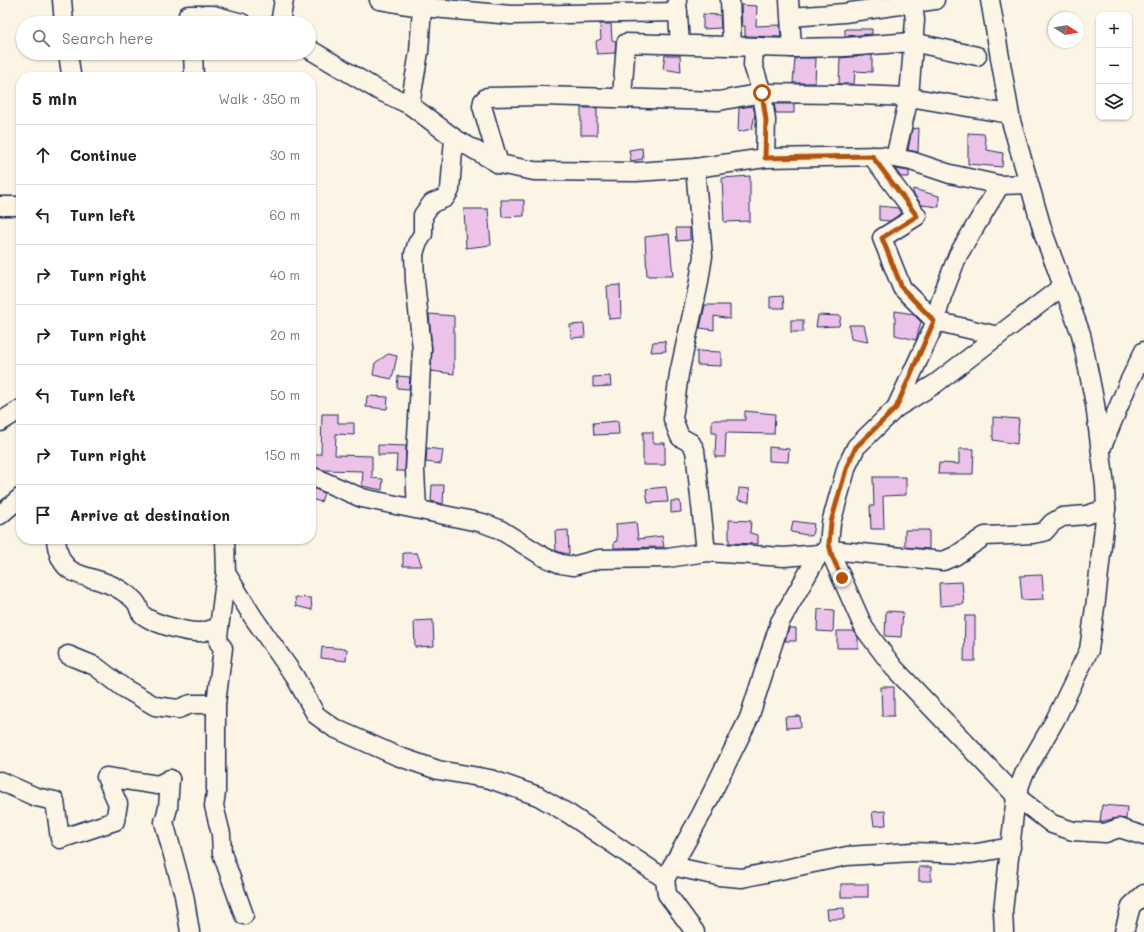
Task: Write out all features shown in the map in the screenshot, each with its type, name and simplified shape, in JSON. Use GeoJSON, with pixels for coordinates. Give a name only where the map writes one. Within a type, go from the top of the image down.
{"type":"FeatureCollection","features":[{"type":"Feature","properties":{"kind":"street"},"geometry":{"type":"LineString","coordinates":[[62,0],[63,16]]}},
{"type":"Feature","properties":{"kind":"street"},"geometry":{"type":"LineString","coordinates":[[281,16],[284,0]]}},
{"type":"Feature","properties":{"kind":"street"},"geometry":{"type":"LineString","coordinates":[[379,0],[402,2],[422,7],[455,5],[512,8],[677,6],[680,44]]}},
{"type":"Feature","properties":{"kind":"street"},"geometry":{"type":"LineString","coordinates":[[730,0],[732,46]]}},
{"type":"Feature","properties":{"kind":"street"},"geometry":{"type":"LineString","coordinates":[[792,48],[790,8],[844,13],[935,0]]}},
{"type":"Feature","properties":{"kind":"street"},"geometry":{"type":"LineString","coordinates":[[990,0],[1009,114],[1044,235],[1081,334],[1095,404],[1106,509],[1089,650],[1054,720],[1024,774],[1016,796],[1003,911],[1004,932]]}},
{"type":"Feature","properties":{"kind":"street"},"geometry":{"type":"LineString","coordinates":[[895,158],[909,97],[912,42],[916,20],[913,4]]}},
{"type":"Feature","properties":{"kind":"street"},"geometry":{"type":"LineString","coordinates":[[410,105],[419,52],[422,7]]}},
{"type":"Feature","properties":{"kind":"street"},"geometry":{"type":"LineString","coordinates":[[188,13],[213,14],[219,16]]}},
{"type":"Feature","properties":{"kind":"street"},"geometry":{"type":"LineString","coordinates":[[622,97],[626,42],[792,48],[845,47],[912,42],[978,56]]}},
{"type":"Feature","properties":{"kind":"street"},"geometry":{"type":"LineString","coordinates":[[754,47],[753,65],[762,93],[766,120],[765,158]]}},
{"type":"Feature","properties":{"kind":"street"},"geometry":{"type":"LineString","coordinates":[[316,53],[378,90],[410,105],[454,138],[499,164],[534,171],[636,172],[696,168],[765,158],[872,156],[910,161],[950,174],[1000,185],[1029,184]]}},
{"type":"Feature","properties":{"kind":"street"},"geometry":{"type":"LineString","coordinates":[[69,60],[71,72]]}},
{"type":"Feature","properties":{"kind":"street"},"geometry":{"type":"LineString","coordinates":[[193,60],[194,72]]}},
{"type":"Feature","properties":{"kind":"street"},"geometry":{"type":"LineString","coordinates":[[499,164],[482,106],[482,101],[487,97],[622,97],[719,101],[762,93],[909,97],[1009,114]]}},
{"type":"Feature","properties":{"kind":"street"},"geometry":{"type":"LineString","coordinates":[[417,509],[415,471],[422,349],[415,281],[414,254],[423,234],[423,215],[432,203],[445,198],[450,190],[454,138]]}},
{"type":"Feature","properties":{"kind":"street"},"geometry":{"type":"LineString","coordinates":[[872,156],[917,216],[882,238],[902,288],[934,321],[998,336]]}},
{"type":"Feature","properties":{"kind":"street"},"geometry":{"type":"LineString","coordinates":[[696,168],[703,256],[698,287],[679,374],[673,419],[680,436],[691,443],[695,450],[706,552]]}},
{"type":"Feature","properties":{"kind":"street"},"geometry":{"type":"LineString","coordinates":[[896,408],[934,321],[958,255],[1000,185]]}},
{"type":"Feature","properties":{"kind":"street"},"geometry":{"type":"LineString","coordinates":[[0,206],[16,206]]}},
{"type":"Feature","properties":{"kind":"street"},"geometry":{"type":"LineString","coordinates":[[695,932],[667,894],[668,872],[701,815],[749,718],[780,622],[825,552],[831,522],[847,466],[856,447],[896,408],[935,384],[1063,286]]}},
{"type":"Feature","properties":{"kind":"street"},"geometry":{"type":"LineString","coordinates":[[1101,450],[1128,384],[1144,351]]}},
{"type":"Feature","properties":{"kind":"street"},"geometry":{"type":"LineString","coordinates":[[0,422],[16,412]]}},
{"type":"Feature","properties":{"kind":"street"},"geometry":{"type":"LineString","coordinates":[[316,478],[362,498],[483,523],[499,529],[544,557],[562,564],[573,566],[599,559],[668,558],[706,552],[784,557],[825,552],[943,562],[955,556],[985,536],[1033,534],[1044,532],[1052,523],[1062,517],[1086,515],[1106,509]]}},
{"type":"Feature","properties":{"kind":"street"},"geometry":{"type":"LineString","coordinates":[[0,515],[16,501]]}},
{"type":"Feature","properties":{"kind":"street"},"geometry":{"type":"LineString","coordinates":[[57,544],[59,556],[70,571],[105,581],[120,590],[133,599],[141,613],[151,621],[188,631],[200,632],[219,627]]}},
{"type":"Feature","properties":{"kind":"street"},"geometry":{"type":"LineString","coordinates":[[225,544],[226,573],[218,636],[222,652],[216,704],[216,792],[214,806],[221,834],[222,853],[244,915]]}},
{"type":"Feature","properties":{"kind":"street"},"geometry":{"type":"LineString","coordinates":[[825,552],[864,628],[894,668],[1016,796],[1052,824],[1073,831],[1105,834],[1119,828],[1144,836]]}},
{"type":"Feature","properties":{"kind":"street"},"geometry":{"type":"LineString","coordinates":[[226,573],[253,617],[295,677],[316,715],[334,728],[397,756],[438,770],[490,779],[538,796],[668,872],[742,878],[846,856],[914,852],[971,854],[1011,847]]}},
{"type":"Feature","properties":{"kind":"street"},"geometry":{"type":"LineString","coordinates":[[68,656],[95,666],[124,688],[155,706],[178,708],[190,704],[216,704]]}},
{"type":"Feature","properties":{"kind":"street"},"geometry":{"type":"LineString","coordinates":[[0,781],[36,797],[55,801],[60,839],[115,821],[118,804],[106,777],[158,786],[170,779],[168,808],[164,822],[184,895],[190,932]]}},
{"type":"Feature","properties":{"kind":"street"},"geometry":{"type":"LineString","coordinates":[[1124,932],[1131,906],[1144,894]]}},
{"type":"Feature","properties":{"kind":"building"},"geometry":{"type":"Polygon","coordinates":[[[741,5],[757,6],[756,26],[780,25],[781,37],[745,36],[745,26],[742,26],[741,5]]]}},
{"type":"Feature","properties":{"kind":"building"},"geometry":{"type":"Polygon","coordinates":[[[703,14],[720,15],[721,28],[703,29],[703,14]]]}},
{"type":"Feature","properties":{"kind":"building"},"geometry":{"type":"Polygon","coordinates":[[[600,24],[611,24],[612,40],[616,41],[615,53],[597,54],[596,41],[601,39],[600,24]]]}},
{"type":"Feature","properties":{"kind":"building"},"geometry":{"type":"Polygon","coordinates":[[[845,29],[872,29],[872,34],[845,36],[845,29]]]}},
{"type":"Feature","properties":{"kind":"building"},"geometry":{"type":"Polygon","coordinates":[[[665,55],[680,55],[681,72],[663,69],[665,55]]]}},
{"type":"Feature","properties":{"kind":"building"},"geometry":{"type":"Polygon","coordinates":[[[872,55],[872,72],[855,71],[854,84],[839,84],[840,58],[872,55]]]}},
{"type":"Feature","properties":{"kind":"building"},"geometry":{"type":"Polygon","coordinates":[[[795,58],[816,58],[815,83],[793,83],[795,58]]]}},
{"type":"Feature","properties":{"kind":"building"},"geometry":{"type":"Polygon","coordinates":[[[774,104],[794,104],[794,113],[776,113],[774,104]]]}},
{"type":"Feature","properties":{"kind":"building"},"geometry":{"type":"Polygon","coordinates":[[[753,106],[755,114],[752,129],[738,132],[739,108],[753,106]]]}},
{"type":"Feature","properties":{"kind":"building"},"geometry":{"type":"Polygon","coordinates":[[[581,108],[597,108],[597,135],[581,135],[581,108]]]}},
{"type":"Feature","properties":{"kind":"building"},"geometry":{"type":"Polygon","coordinates":[[[919,128],[918,152],[908,150],[912,129],[919,128]]]}},
{"type":"Feature","properties":{"kind":"building"},"geometry":{"type":"Polygon","coordinates":[[[968,133],[984,134],[987,150],[1003,153],[1002,167],[968,164],[968,133]]]}},
{"type":"Feature","properties":{"kind":"building"},"geometry":{"type":"Polygon","coordinates":[[[642,148],[643,159],[631,161],[629,150],[642,148]]]}},
{"type":"Feature","properties":{"kind":"building"},"geometry":{"type":"Polygon","coordinates":[[[895,169],[909,171],[909,177],[901,177],[895,169]]]}},
{"type":"Feature","properties":{"kind":"building"},"geometry":{"type":"Polygon","coordinates":[[[750,176],[750,221],[724,222],[722,178],[750,176]]]}},
{"type":"Feature","properties":{"kind":"building"},"geometry":{"type":"Polygon","coordinates":[[[913,189],[939,196],[939,207],[922,205],[913,193],[913,189]]]}},
{"type":"Feature","properties":{"kind":"building"},"geometry":{"type":"Polygon","coordinates":[[[501,200],[524,200],[524,216],[502,217],[501,200]]]}},
{"type":"Feature","properties":{"kind":"building"},"geometry":{"type":"Polygon","coordinates":[[[879,206],[898,208],[902,213],[890,221],[879,220],[879,206]]]}},
{"type":"Feature","properties":{"kind":"building"},"geometry":{"type":"Polygon","coordinates":[[[464,209],[488,209],[491,245],[466,248],[464,209]]]}},
{"type":"Feature","properties":{"kind":"building"},"geometry":{"type":"Polygon","coordinates":[[[676,228],[690,228],[690,240],[677,241],[676,228]]]}},
{"type":"Feature","properties":{"kind":"building"},"geometry":{"type":"Polygon","coordinates":[[[669,234],[673,276],[647,276],[645,237],[669,234]]]}},
{"type":"Feature","properties":{"kind":"building"},"geometry":{"type":"Polygon","coordinates":[[[620,285],[621,318],[609,319],[607,286],[620,285]]]}},
{"type":"Feature","properties":{"kind":"building"},"geometry":{"type":"Polygon","coordinates":[[[783,296],[784,308],[770,308],[770,297],[783,296]]]}},
{"type":"Feature","properties":{"kind":"building"},"geometry":{"type":"Polygon","coordinates":[[[705,305],[730,305],[730,319],[714,316],[714,330],[700,328],[705,305]]]}},
{"type":"Feature","properties":{"kind":"building"},"geometry":{"type":"Polygon","coordinates":[[[895,311],[913,314],[921,322],[916,340],[895,335],[895,311]]]}},
{"type":"Feature","properties":{"kind":"building"},"geometry":{"type":"Polygon","coordinates":[[[429,314],[454,316],[454,374],[431,371],[432,348],[429,314]]]}},
{"type":"Feature","properties":{"kind":"building"},"geometry":{"type":"Polygon","coordinates":[[[818,315],[841,316],[839,326],[816,327],[818,315]]]}},
{"type":"Feature","properties":{"kind":"building"},"geometry":{"type":"Polygon","coordinates":[[[791,320],[803,320],[803,332],[791,332],[791,320]]]}},
{"type":"Feature","properties":{"kind":"building"},"geometry":{"type":"Polygon","coordinates":[[[584,324],[585,337],[571,338],[570,325],[584,324]]]}},
{"type":"Feature","properties":{"kind":"building"},"geometry":{"type":"Polygon","coordinates":[[[849,325],[864,325],[868,342],[851,339],[849,325]]]}},
{"type":"Feature","properties":{"kind":"building"},"geometry":{"type":"Polygon","coordinates":[[[665,341],[666,351],[651,352],[653,342],[665,341]]]}},
{"type":"Feature","properties":{"kind":"building"},"geometry":{"type":"Polygon","coordinates":[[[697,351],[721,352],[721,366],[697,365],[697,351]]]}},
{"type":"Feature","properties":{"kind":"building"},"geometry":{"type":"Polygon","coordinates":[[[388,354],[397,356],[392,379],[373,375],[375,363],[388,354]]]}},
{"type":"Feature","properties":{"kind":"building"},"geometry":{"type":"Polygon","coordinates":[[[398,376],[410,377],[409,389],[397,388],[398,376]]]}},
{"type":"Feature","properties":{"kind":"building"},"geometry":{"type":"Polygon","coordinates":[[[610,376],[611,386],[593,387],[593,377],[610,376]]]}},
{"type":"Feature","properties":{"kind":"building"},"geometry":{"type":"Polygon","coordinates":[[[367,396],[388,397],[387,409],[366,407],[367,396]]]}},
{"type":"Feature","properties":{"kind":"building"},"geometry":{"type":"Polygon","coordinates":[[[745,411],[775,414],[774,434],[726,433],[725,457],[715,457],[716,433],[712,433],[712,420],[745,420],[745,411]]]}},
{"type":"Feature","properties":{"kind":"building"},"geometry":{"type":"Polygon","coordinates":[[[322,414],[338,414],[338,423],[354,423],[354,435],[336,434],[335,455],[372,456],[372,478],[383,479],[382,490],[362,486],[363,471],[324,470],[316,468],[316,454],[321,454],[322,414]]]}},
{"type":"Feature","properties":{"kind":"building"},"geometry":{"type":"Polygon","coordinates":[[[993,417],[1019,419],[1017,444],[993,440],[993,417]]]}},
{"type":"Feature","properties":{"kind":"building"},"geometry":{"type":"Polygon","coordinates":[[[618,421],[619,434],[594,435],[593,423],[618,421]]]}},
{"type":"Feature","properties":{"kind":"building"},"geometry":{"type":"Polygon","coordinates":[[[643,432],[653,432],[653,443],[665,443],[665,465],[643,465],[643,432]]]}},
{"type":"Feature","properties":{"kind":"building"},"geometry":{"type":"Polygon","coordinates":[[[378,445],[406,446],[405,471],[396,471],[397,455],[378,455],[378,445]]]}},
{"type":"Feature","properties":{"kind":"building"},"geometry":{"type":"Polygon","coordinates":[[[769,447],[789,449],[788,462],[769,461],[769,447]]]}},
{"type":"Feature","properties":{"kind":"building"},"geometry":{"type":"Polygon","coordinates":[[[427,448],[443,450],[441,464],[426,462],[427,448]]]}},
{"type":"Feature","properties":{"kind":"building"},"geometry":{"type":"Polygon","coordinates":[[[959,449],[974,449],[973,474],[938,474],[939,463],[959,464],[959,449]]]}},
{"type":"Feature","properties":{"kind":"building"},"geometry":{"type":"Polygon","coordinates":[[[873,477],[906,477],[906,495],[883,496],[884,529],[871,529],[870,506],[874,506],[873,477]]]}},
{"type":"Feature","properties":{"kind":"building"},"geometry":{"type":"Polygon","coordinates":[[[432,485],[444,485],[443,504],[431,501],[432,485]]]}},
{"type":"Feature","properties":{"kind":"building"},"geometry":{"type":"Polygon","coordinates":[[[666,487],[668,502],[648,503],[646,489],[666,487]]]}},
{"type":"Feature","properties":{"kind":"building"},"geometry":{"type":"Polygon","coordinates":[[[739,488],[750,489],[749,502],[738,500],[739,488]]]}},
{"type":"Feature","properties":{"kind":"building"},"geometry":{"type":"Polygon","coordinates":[[[316,489],[324,493],[321,502],[316,500],[316,489]]]}},
{"type":"Feature","properties":{"kind":"building"},"geometry":{"type":"Polygon","coordinates":[[[671,501],[680,501],[681,512],[671,513],[671,501]]]}},
{"type":"Feature","properties":{"kind":"building"},"geometry":{"type":"Polygon","coordinates":[[[729,520],[751,521],[750,533],[758,535],[758,544],[729,543],[729,520]]]}},
{"type":"Feature","properties":{"kind":"building"},"geometry":{"type":"Polygon","coordinates":[[[793,521],[814,524],[812,536],[791,532],[793,521]]]}},
{"type":"Feature","properties":{"kind":"building"},"geometry":{"type":"Polygon","coordinates":[[[636,522],[638,539],[662,536],[664,547],[614,548],[614,542],[617,541],[616,524],[636,522]]]}},
{"type":"Feature","properties":{"kind":"building"},"geometry":{"type":"Polygon","coordinates":[[[568,530],[569,554],[556,551],[555,531],[568,530]]]}},
{"type":"Feature","properties":{"kind":"building"},"geometry":{"type":"Polygon","coordinates":[[[905,530],[929,530],[929,549],[905,547],[905,530]]]}},
{"type":"Feature","properties":{"kind":"building"},"geometry":{"type":"Polygon","coordinates":[[[403,553],[417,553],[422,566],[403,566],[403,553]]]}},
{"type":"Feature","properties":{"kind":"building"},"geometry":{"type":"Polygon","coordinates":[[[1042,575],[1044,599],[1022,600],[1020,576],[1042,575]]]}},
{"type":"Feature","properties":{"kind":"building"},"geometry":{"type":"Polygon","coordinates":[[[962,582],[964,604],[940,606],[939,583],[962,582]]]}},
{"type":"Feature","properties":{"kind":"building"},"geometry":{"type":"Polygon","coordinates":[[[295,597],[311,598],[312,610],[296,606],[295,597]]]}},
{"type":"Feature","properties":{"kind":"building"},"geometry":{"type":"Polygon","coordinates":[[[818,609],[834,610],[833,632],[817,631],[818,609]]]}},
{"type":"Feature","properties":{"kind":"building"},"geometry":{"type":"Polygon","coordinates":[[[886,611],[903,612],[901,637],[885,636],[886,611]]]}},
{"type":"Feature","properties":{"kind":"building"},"geometry":{"type":"Polygon","coordinates":[[[965,616],[975,616],[975,661],[964,661],[965,616]]]}},
{"type":"Feature","properties":{"kind":"building"},"geometry":{"type":"Polygon","coordinates":[[[433,620],[434,646],[415,647],[414,621],[433,620]]]}},
{"type":"Feature","properties":{"kind":"building"},"geometry":{"type":"Polygon","coordinates":[[[789,628],[796,628],[796,641],[785,641],[789,628]]]}},
{"type":"Feature","properties":{"kind":"building"},"geometry":{"type":"Polygon","coordinates":[[[837,631],[854,631],[858,637],[858,648],[837,648],[837,631]]]}},
{"type":"Feature","properties":{"kind":"building"},"geometry":{"type":"Polygon","coordinates":[[[322,647],[347,649],[346,661],[321,658],[322,647]]]}},
{"type":"Feature","properties":{"kind":"building"},"geometry":{"type":"Polygon","coordinates":[[[881,687],[894,687],[894,716],[882,716],[881,687]]]}},
{"type":"Feature","properties":{"kind":"building"},"geometry":{"type":"Polygon","coordinates":[[[800,716],[801,727],[786,728],[785,717],[800,716]]]}},
{"type":"Feature","properties":{"kind":"building"},"geometry":{"type":"Polygon","coordinates":[[[1102,805],[1127,807],[1126,819],[1116,818],[1100,822],[1102,805]]]}},
{"type":"Feature","properties":{"kind":"building"},"geometry":{"type":"Polygon","coordinates":[[[885,811],[886,825],[874,826],[872,812],[885,811]]]}},
{"type":"Feature","properties":{"kind":"building"},"geometry":{"type":"Polygon","coordinates":[[[919,867],[931,867],[931,881],[919,881],[919,867]]]}},
{"type":"Feature","properties":{"kind":"building"},"geometry":{"type":"Polygon","coordinates":[[[841,884],[868,884],[868,897],[841,897],[841,884]]]}},
{"type":"Feature","properties":{"kind":"building"},"geometry":{"type":"Polygon","coordinates":[[[844,908],[844,919],[828,919],[827,909],[844,908]]]}},
{"type":"Feature","properties":{"kind":"route"},"geometry":{"type":"LineString","coordinates":[[762,93],[766,120],[765,158],[872,156],[917,216],[882,238],[902,288],[934,321],[896,408],[868,433],[856,447],[847,466],[835,502],[829,544],[832,556],[842,578]]}}]}
